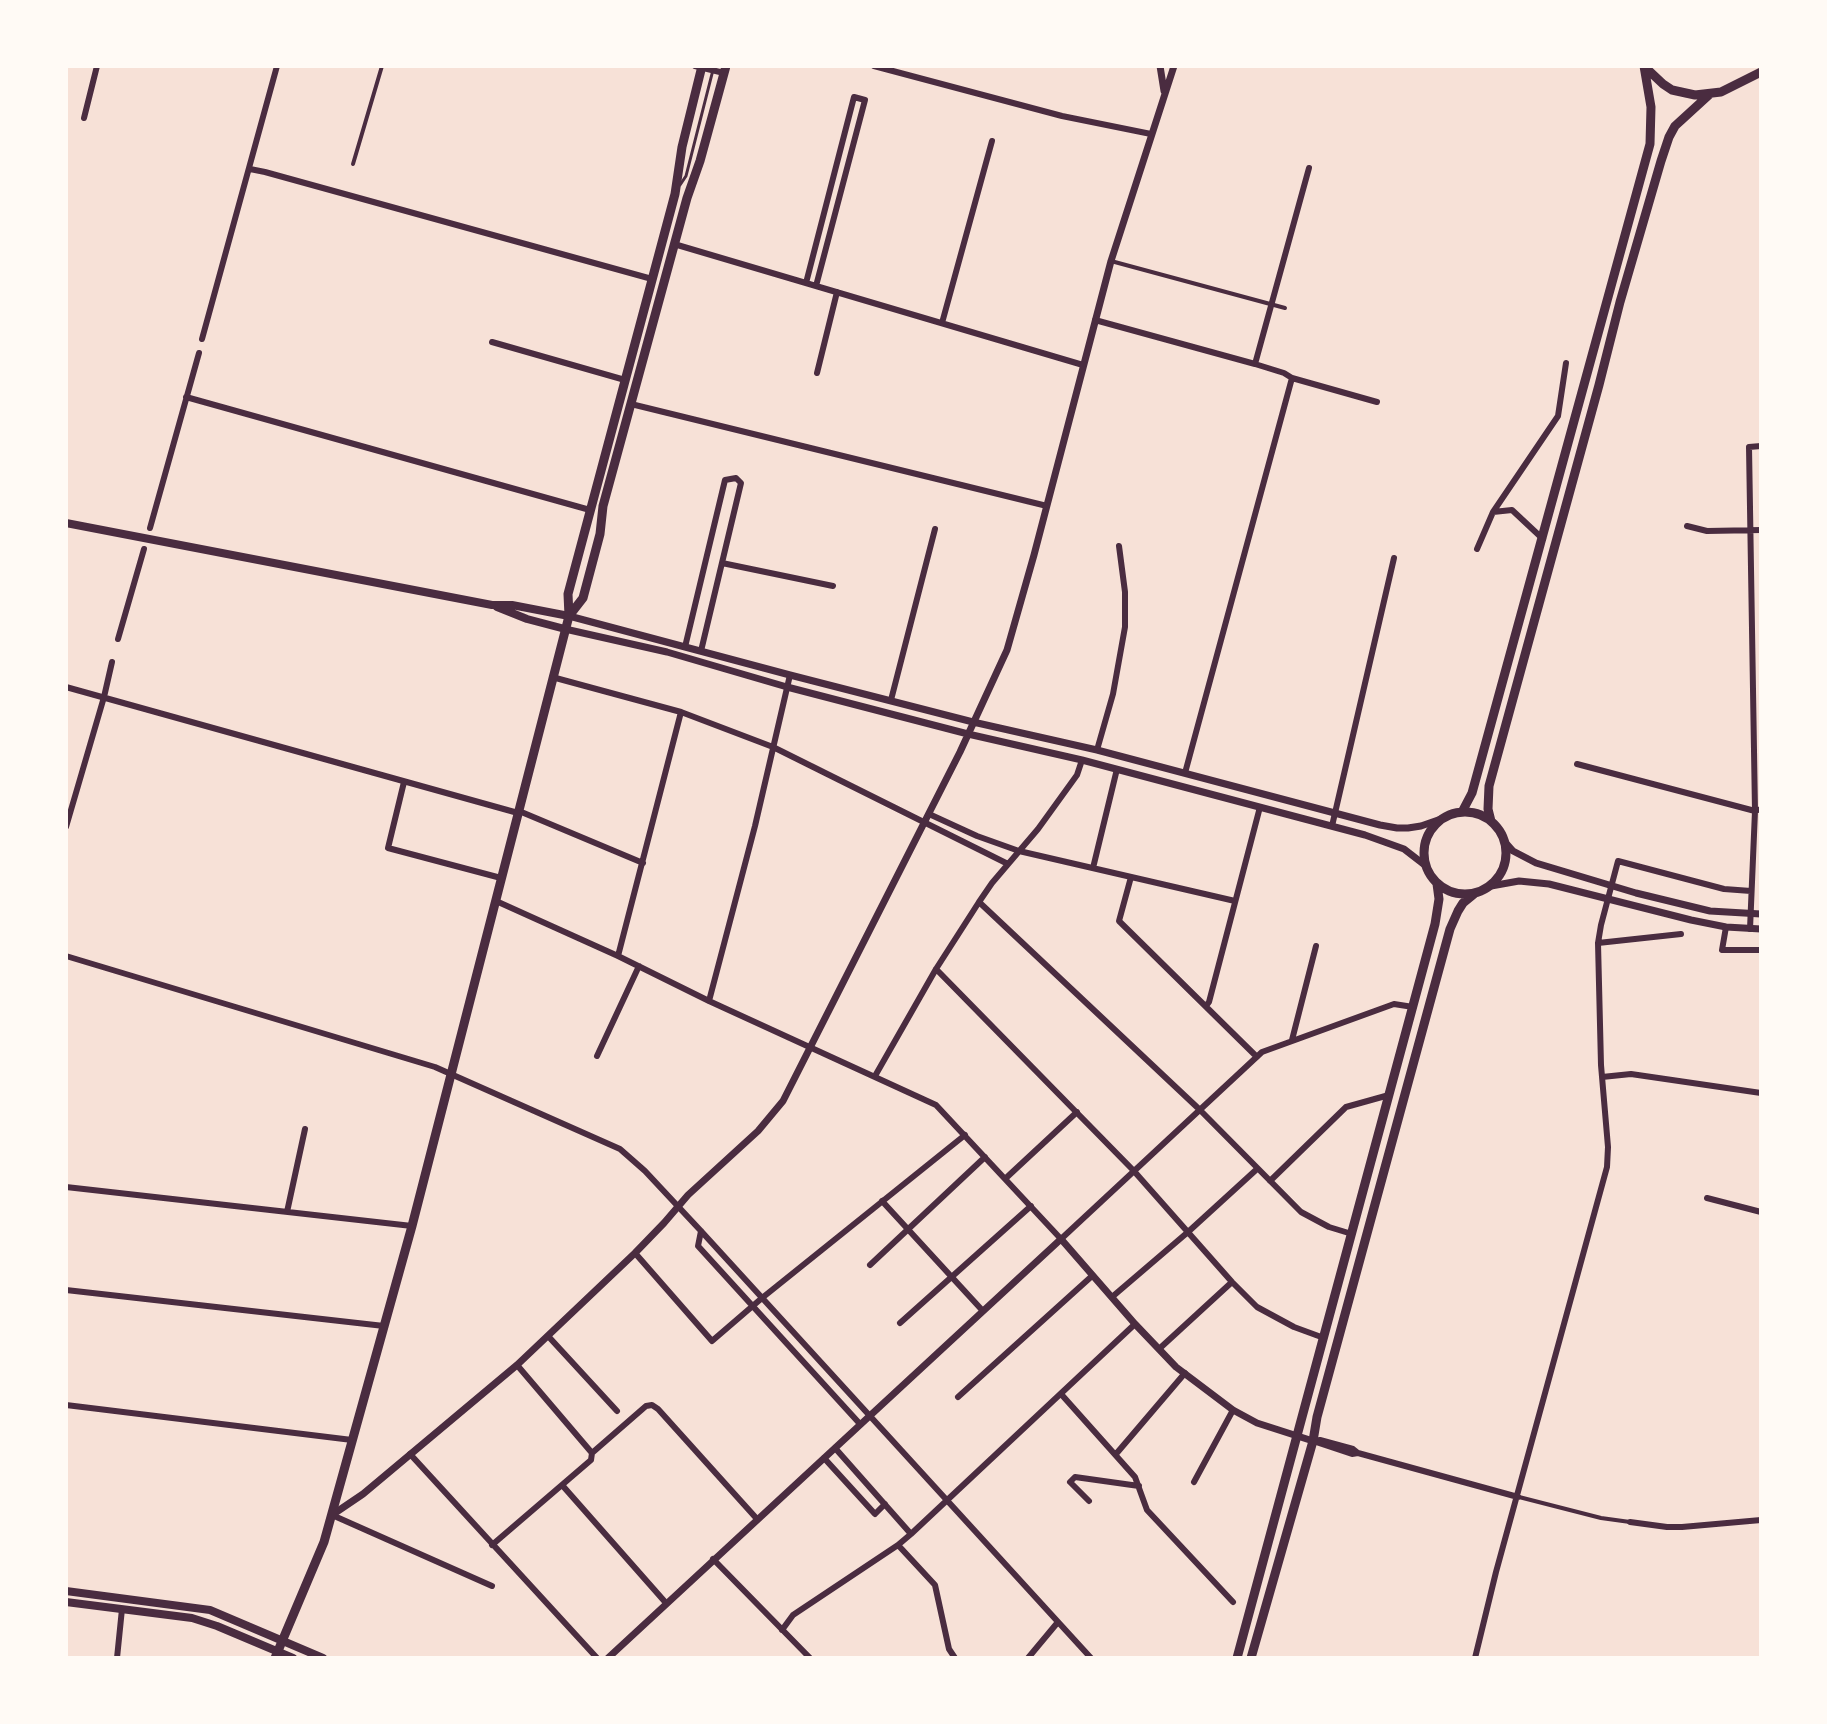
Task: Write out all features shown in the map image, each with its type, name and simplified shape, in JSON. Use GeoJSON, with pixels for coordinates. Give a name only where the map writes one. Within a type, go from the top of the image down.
{"type":"FeatureCollection","features":[{"type":"Feature","properties":{"kind":"main road"},"geometry":{"type":"LineString","coordinates":[[276,1655],[324,1542],[412,1226],[569,616],[568,594],[675,194],[700,66]]}},
{"type":"Feature","properties":{"kind":"main road"},"geometry":{"type":"LineString","coordinates":[[1644,66],[1672,90],[1695,95],[1721,92],[1761,72]]}},
{"type":"Feature","properties":{"kind":"main road"},"geometry":{"type":"LineString","coordinates":[[1462,812],[1472,793],[1650,144],[1651,107],[1644,66]]}},
{"type":"Feature","properties":{"kind":"main road"},"geometry":{"type":"LineString","coordinates":[[569,616],[583,598],[600,534],[603,506],[725,69]]}},
{"type":"Feature","properties":{"kind":"main road"},"geometry":{"type":"LineString","coordinates":[[1491,821],[1489,786],[1620,302],[1669,137],[1682,118],[1710,94]]}},
{"type":"Feature","properties":{"kind":"main road"},"geometry":{"type":"LineString","coordinates":[[586,525],[603,506]]}},
{"type":"Feature","properties":{"kind":"main road"},"geometry":{"type":"LineString","coordinates":[[66,523],[492,605],[512,605],[569,616]]}},
{"type":"Feature","properties":{"kind":"main road"},"geometry":{"type":"LineString","coordinates":[[492,605],[565,629]]}},
{"type":"Feature","properties":{"kind":"main road"},"geometry":{"type":"LineString","coordinates":[[1251,1658],[1313,1441],[1450,929],[1463,903],[1491,886],[1505,865],[1505,842],[1491,821],[1472,813],[1451,814],[1433,827],[1424,845],[1426,866],[1444,890],[1474,894]]}},
{"type":"Feature","properties":{"kind":"main road"},"geometry":{"type":"LineString","coordinates":[[1237,1658],[1438,911],[1437,884]]}},
{"type":"Feature","properties":{"kind":"main road"},"geometry":{"type":"LineString","coordinates":[[66,1591],[210,1610],[323,1658]]}},
{"type":"Feature","properties":{"kind":"main road"},"geometry":{"type":"LineString","coordinates":[[66,1602],[205,1622],[276,1655],[293,1658]]}},
{"type":"Feature","properties":{"kind":"street"},"geometry":{"type":"LineString","coordinates":[[84,118],[97,66]]}},
{"type":"Feature","properties":{"kind":"street"},"geometry":{"type":"LineString","coordinates":[[202,339],[277,66]]}},
{"type":"Feature","properties":{"kind":"street"},"geometry":{"type":"LineString","coordinates":[[353,164],[382,66]]}},
{"type":"Feature","properties":{"kind":"street"},"geometry":{"type":"LineString","coordinates":[[700,66],[725,69]]}},
{"type":"Feature","properties":{"kind":"street"},"geometry":{"type":"LineString","coordinates":[[874,66],[1062,116],[1151,134]]}},
{"type":"Feature","properties":{"kind":"street"},"geometry":{"type":"LineString","coordinates":[[1160,66],[1164,93]]}},
{"type":"Feature","properties":{"kind":"street"},"geometry":{"type":"LineString","coordinates":[[332,1515],[363,1494],[517,1365],[635,1253],[783,1101],[929,814],[1010,640],[1111,261],[1174,66]]}},
{"type":"Feature","properties":{"kind":"street"},"geometry":{"type":"LineString","coordinates":[[806,283],[854,97],[865,100],[816,286]]}},
{"type":"Feature","properties":{"kind":"street"},"geometry":{"type":"LineString","coordinates":[[942,323],[992,141]]}},
{"type":"Feature","properties":{"kind":"street"},"geometry":{"type":"LineString","coordinates":[[1255,364],[1309,168]]}},
{"type":"Feature","properties":{"kind":"street"},"geometry":{"type":"LineString","coordinates":[[250,169],[652,279]]}},
{"type":"Feature","properties":{"kind":"street"},"geometry":{"type":"LineString","coordinates":[[674,244],[1083,365]]}},
{"type":"Feature","properties":{"kind":"street"},"geometry":{"type":"LineString","coordinates":[[1111,261],[1285,308]]}},
{"type":"Feature","properties":{"kind":"street"},"geometry":{"type":"LineString","coordinates":[[817,373],[837,292]]}},
{"type":"Feature","properties":{"kind":"street"},"geometry":{"type":"LineString","coordinates":[[1608,297],[1620,302]]}},
{"type":"Feature","properties":{"kind":"street"},"geometry":{"type":"LineString","coordinates":[[1095,320],[1255,364],[1377,402]]}},
{"type":"Feature","properties":{"kind":"street"},"geometry":{"type":"LineString","coordinates":[[492,342],[625,380]]}},
{"type":"Feature","properties":{"kind":"street"},"geometry":{"type":"LineString","coordinates":[[150,528],[199,353]]}},
{"type":"Feature","properties":{"kind":"street"},"geometry":{"type":"LineString","coordinates":[[1477,549],[1493,512],[1558,416],[1566,363]]}},
{"type":"Feature","properties":{"kind":"street"},"geometry":{"type":"LineString","coordinates":[[1185,773],[1292,378]]}},
{"type":"Feature","properties":{"kind":"street"},"geometry":{"type":"LineString","coordinates":[[186,397],[590,510]]}},
{"type":"Feature","properties":{"kind":"street"},"geometry":{"type":"LineString","coordinates":[[631,404],[1047,506]]}},
{"type":"Feature","properties":{"kind":"street"},"geometry":{"type":"LineString","coordinates":[[1750,929],[1758,810],[1751,632],[1749,447],[1761,446]]}},
{"type":"Feature","properties":{"kind":"street"},"geometry":{"type":"LineString","coordinates":[[685,647],[725,480],[736,478],[741,483],[701,651]]}},
{"type":"Feature","properties":{"kind":"street"},"geometry":{"type":"LineString","coordinates":[[1493,512],[1512,510],[1543,539]]}},
{"type":"Feature","properties":{"kind":"street"},"geometry":{"type":"LineString","coordinates":[[1687,526],[1707,531],[1761,530]]}},
{"type":"Feature","properties":{"kind":"street"},"geometry":{"type":"LineString","coordinates":[[891,700],[935,529]]}},
{"type":"Feature","properties":{"kind":"street"},"geometry":{"type":"LineString","coordinates":[[1097,750],[1113,694],[1125,627],[1125,592],[1119,546]]}},
{"type":"Feature","properties":{"kind":"street"},"geometry":{"type":"LineString","coordinates":[[118,639],[144,549]]}},
{"type":"Feature","properties":{"kind":"street"},"geometry":{"type":"LineString","coordinates":[[1332,826],[1394,558]]}},
{"type":"Feature","properties":{"kind":"street"},"geometry":{"type":"LineString","coordinates":[[722,563],[833,586]]}},
{"type":"Feature","properties":{"kind":"street"},"geometry":{"type":"LineString","coordinates":[[569,616],[973,722],[1097,750],[1397,828],[1421,826],[1441,819]]}},
{"type":"Feature","properties":{"kind":"street"},"geometry":{"type":"LineString","coordinates":[[565,629],[667,652],[787,687],[1082,760],[1365,835],[1404,849],[1426,866]]}},
{"type":"Feature","properties":{"kind":"street"},"geometry":{"type":"LineString","coordinates":[[1751,632],[1761,633]]}},
{"type":"Feature","properties":{"kind":"street"},"geometry":{"type":"LineString","coordinates":[[66,827],[112,662]]}},
{"type":"Feature","properties":{"kind":"street"},"geometry":{"type":"LineString","coordinates":[[709,1001],[755,826],[790,675]]}},
{"type":"Feature","properties":{"kind":"street"},"geometry":{"type":"LineString","coordinates":[[552,677],[681,712],[773,747],[1008,864]]}},
{"type":"Feature","properties":{"kind":"street"},"geometry":{"type":"LineString","coordinates":[[66,687],[518,812],[643,863]]}},
{"type":"Feature","properties":{"kind":"street"},"geometry":{"type":"LineString","coordinates":[[618,956],[681,712]]}},
{"type":"Feature","properties":{"kind":"street"},"geometry":{"type":"LineString","coordinates":[[875,1076],[936,969],[979,902],[1038,829],[1077,775],[1082,760]]}},
{"type":"Feature","properties":{"kind":"street"},"geometry":{"type":"LineString","coordinates":[[1577,764],[1758,810]]}},
{"type":"Feature","properties":{"kind":"street"},"geometry":{"type":"LineString","coordinates":[[1093,868],[1117,769]]}},
{"type":"Feature","properties":{"kind":"street"},"geometry":{"type":"LineString","coordinates":[[404,782],[388,848],[501,878]]}},
{"type":"Feature","properties":{"kind":"street"},"geometry":{"type":"LineString","coordinates":[[1206,1006],[1260,807]]}},
{"type":"Feature","properties":{"kind":"street"},"geometry":{"type":"LineString","coordinates":[[929,814],[1019,851],[1235,901]]}},
{"type":"Feature","properties":{"kind":"street"},"geometry":{"type":"LineString","coordinates":[[1505,842],[1513,851],[1536,863],[1611,886],[1691,907],[1761,914]]}},
{"type":"Feature","properties":{"kind":"street"},"geometry":{"type":"LineString","coordinates":[[1475,1658],[1607,1167],[1598,943],[1618,861],[1724,889],[1751,891]]}},
{"type":"Feature","properties":{"kind":"street"},"geometry":{"type":"LineString","coordinates":[[1131,877],[1119,921],[1257,1057]]}},
{"type":"Feature","properties":{"kind":"street"},"geometry":{"type":"LineString","coordinates":[[1491,886],[1531,881],[1691,920],[1726,927],[1761,929]]}},
{"type":"Feature","properties":{"kind":"street"},"geometry":{"type":"LineString","coordinates":[[496,901],[936,1105],[1006,1178],[1159,1349],[1233,1410],[1257,1423],[1352,1454],[1358,1453],[1601,1518],[1682,1527],[1761,1520]]}},
{"type":"Feature","properties":{"kind":"street"},"geometry":{"type":"LineString","coordinates":[[979,902],[1199,1109],[1301,1212],[1329,1227],[1352,1234]]}},
{"type":"Feature","properties":{"kind":"street"},"geometry":{"type":"LineString","coordinates":[[1726,927],[1722,950],[1761,950]]}},
{"type":"Feature","properties":{"kind":"street"},"geometry":{"type":"LineString","coordinates":[[1598,943],[1681,934]]}},
{"type":"Feature","properties":{"kind":"street"},"geometry":{"type":"LineString","coordinates":[[1292,1040],[1316,946]]}},
{"type":"Feature","properties":{"kind":"street"},"geometry":{"type":"LineString","coordinates":[[66,956],[435,1067],[620,1149],[701,1231],[1091,1658]]}},
{"type":"Feature","properties":{"kind":"street"},"geometry":{"type":"LineString","coordinates":[[597,1056],[639,966]]}},
{"type":"Feature","properties":{"kind":"street"},"geometry":{"type":"LineString","coordinates":[[936,969],[1133,1170],[1257,1307],[1294,1327],[1324,1338]]}},
{"type":"Feature","properties":{"kind":"street"},"geometry":{"type":"LineString","coordinates":[[608,1658],[1262,1052],[1394,1004],[1413,1007]]}},
{"type":"Feature","properties":{"kind":"street"},"geometry":{"type":"LineString","coordinates":[[1602,1077],[1631,1074],[1761,1093]]}},
{"type":"Feature","properties":{"kind":"street"},"geometry":{"type":"LineString","coordinates":[[1270,1181],[1346,1107],[1389,1095]]}},
{"type":"Feature","properties":{"kind":"street"},"geometry":{"type":"LineString","coordinates":[[1006,1178],[1077,1112]]}},
{"type":"Feature","properties":{"kind":"street"},"geometry":{"type":"LineString","coordinates":[[287,1212],[305,1129]]}},
{"type":"Feature","properties":{"kind":"street"},"geometry":{"type":"LineString","coordinates":[[635,1253],[712,1341],[752,1305],[965,1135]]}},
{"type":"Feature","properties":{"kind":"street"},"geometry":{"type":"LineString","coordinates":[[870,1265],[985,1157]]}},
{"type":"Feature","properties":{"kind":"street"},"geometry":{"type":"LineString","coordinates":[[1112,1297],[1257,1169]]}},
{"type":"Feature","properties":{"kind":"street"},"geometry":{"type":"LineString","coordinates":[[66,1187],[412,1226]]}},
{"type":"Feature","properties":{"kind":"street"},"geometry":{"type":"LineString","coordinates":[[1707,1198],[1761,1212]]}},
{"type":"Feature","properties":{"kind":"street"},"geometry":{"type":"LineString","coordinates":[[882,1201],[982,1310]]}},
{"type":"Feature","properties":{"kind":"street"},"geometry":{"type":"LineString","coordinates":[[900,1323],[1031,1206]]}},
{"type":"Feature","properties":{"kind":"street"},"geometry":{"type":"LineString","coordinates":[[701,1231],[698,1246],[860,1424]]}},
{"type":"Feature","properties":{"kind":"street"},"geometry":{"type":"LineString","coordinates":[[958,1397],[1092,1276]]}},
{"type":"Feature","properties":{"kind":"street"},"geometry":{"type":"LineString","coordinates":[[1159,1349],[1232,1282]]}},
{"type":"Feature","properties":{"kind":"street"},"geometry":{"type":"LineString","coordinates":[[66,1290],[384,1326]]}},
{"type":"Feature","properties":{"kind":"street"},"geometry":{"type":"LineString","coordinates":[[782,1630],[793,1615],[911,1534],[1135,1324]]}},
{"type":"Feature","properties":{"kind":"street"},"geometry":{"type":"LineString","coordinates":[[548,1336],[617,1411]]}},
{"type":"Feature","properties":{"kind":"street"},"geometry":{"type":"LineString","coordinates":[[517,1365],[592,1453]]}},
{"type":"Feature","properties":{"kind":"street"},"geometry":{"type":"LineString","coordinates":[[1116,1454],[1185,1373]]}},
{"type":"Feature","properties":{"kind":"street"},"geometry":{"type":"LineString","coordinates":[[1061,1394],[1135,1477],[1147,1510],[1233,1602]]}},
{"type":"Feature","properties":{"kind":"street"},"geometry":{"type":"LineString","coordinates":[[66,1405],[352,1440]]}},
{"type":"Feature","properties":{"kind":"street"},"geometry":{"type":"LineString","coordinates":[[492,1545],[591,1460],[592,1453],[646,1406],[652,1405],[757,1519]]}},
{"type":"Feature","properties":{"kind":"street"},"geometry":{"type":"LineString","coordinates":[[1194,1482],[1233,1410]]}},
{"type":"Feature","properties":{"kind":"street"},"geometry":{"type":"LineString","coordinates":[[835,1448],[911,1534]]}},
{"type":"Feature","properties":{"kind":"street"},"geometry":{"type":"LineString","coordinates":[[410,1454],[597,1658]]}},
{"type":"Feature","properties":{"kind":"street"},"geometry":{"type":"LineString","coordinates":[[824,1458],[875,1514],[885,1504]]}},
{"type":"Feature","properties":{"kind":"street"},"geometry":{"type":"LineString","coordinates":[[1089,1501],[1070,1482],[1075,1477],[1139,1486]]}},
{"type":"Feature","properties":{"kind":"street"},"geometry":{"type":"LineString","coordinates":[[562,1485],[666,1603]]}},
{"type":"Feature","properties":{"kind":"street"},"geometry":{"type":"LineString","coordinates":[[332,1515],[492,1586]]}},
{"type":"Feature","properties":{"kind":"street"},"geometry":{"type":"LineString","coordinates":[[898,1545],[935,1585],[949,1649],[955,1658]]}},
{"type":"Feature","properties":{"kind":"street"},"geometry":{"type":"LineString","coordinates":[[713,1559],[810,1658]]}},
{"type":"Feature","properties":{"kind":"street"},"geometry":{"type":"LineString","coordinates":[[117,1658],[122,1609]]}},
{"type":"Feature","properties":{"kind":"street"},"geometry":{"type":"LineString","coordinates":[[1028,1658],[1058,1622]]}},
{"type":"Feature","properties":{"kind":"lane"},"geometry":{"type":"LineString","coordinates":[[687,198],[686,176],[713,68]]}},
{"type":"Feature","properties":{"kind":"lane"},"geometry":{"type":"LineString","coordinates":[[675,194],[686,176]]}}]}
